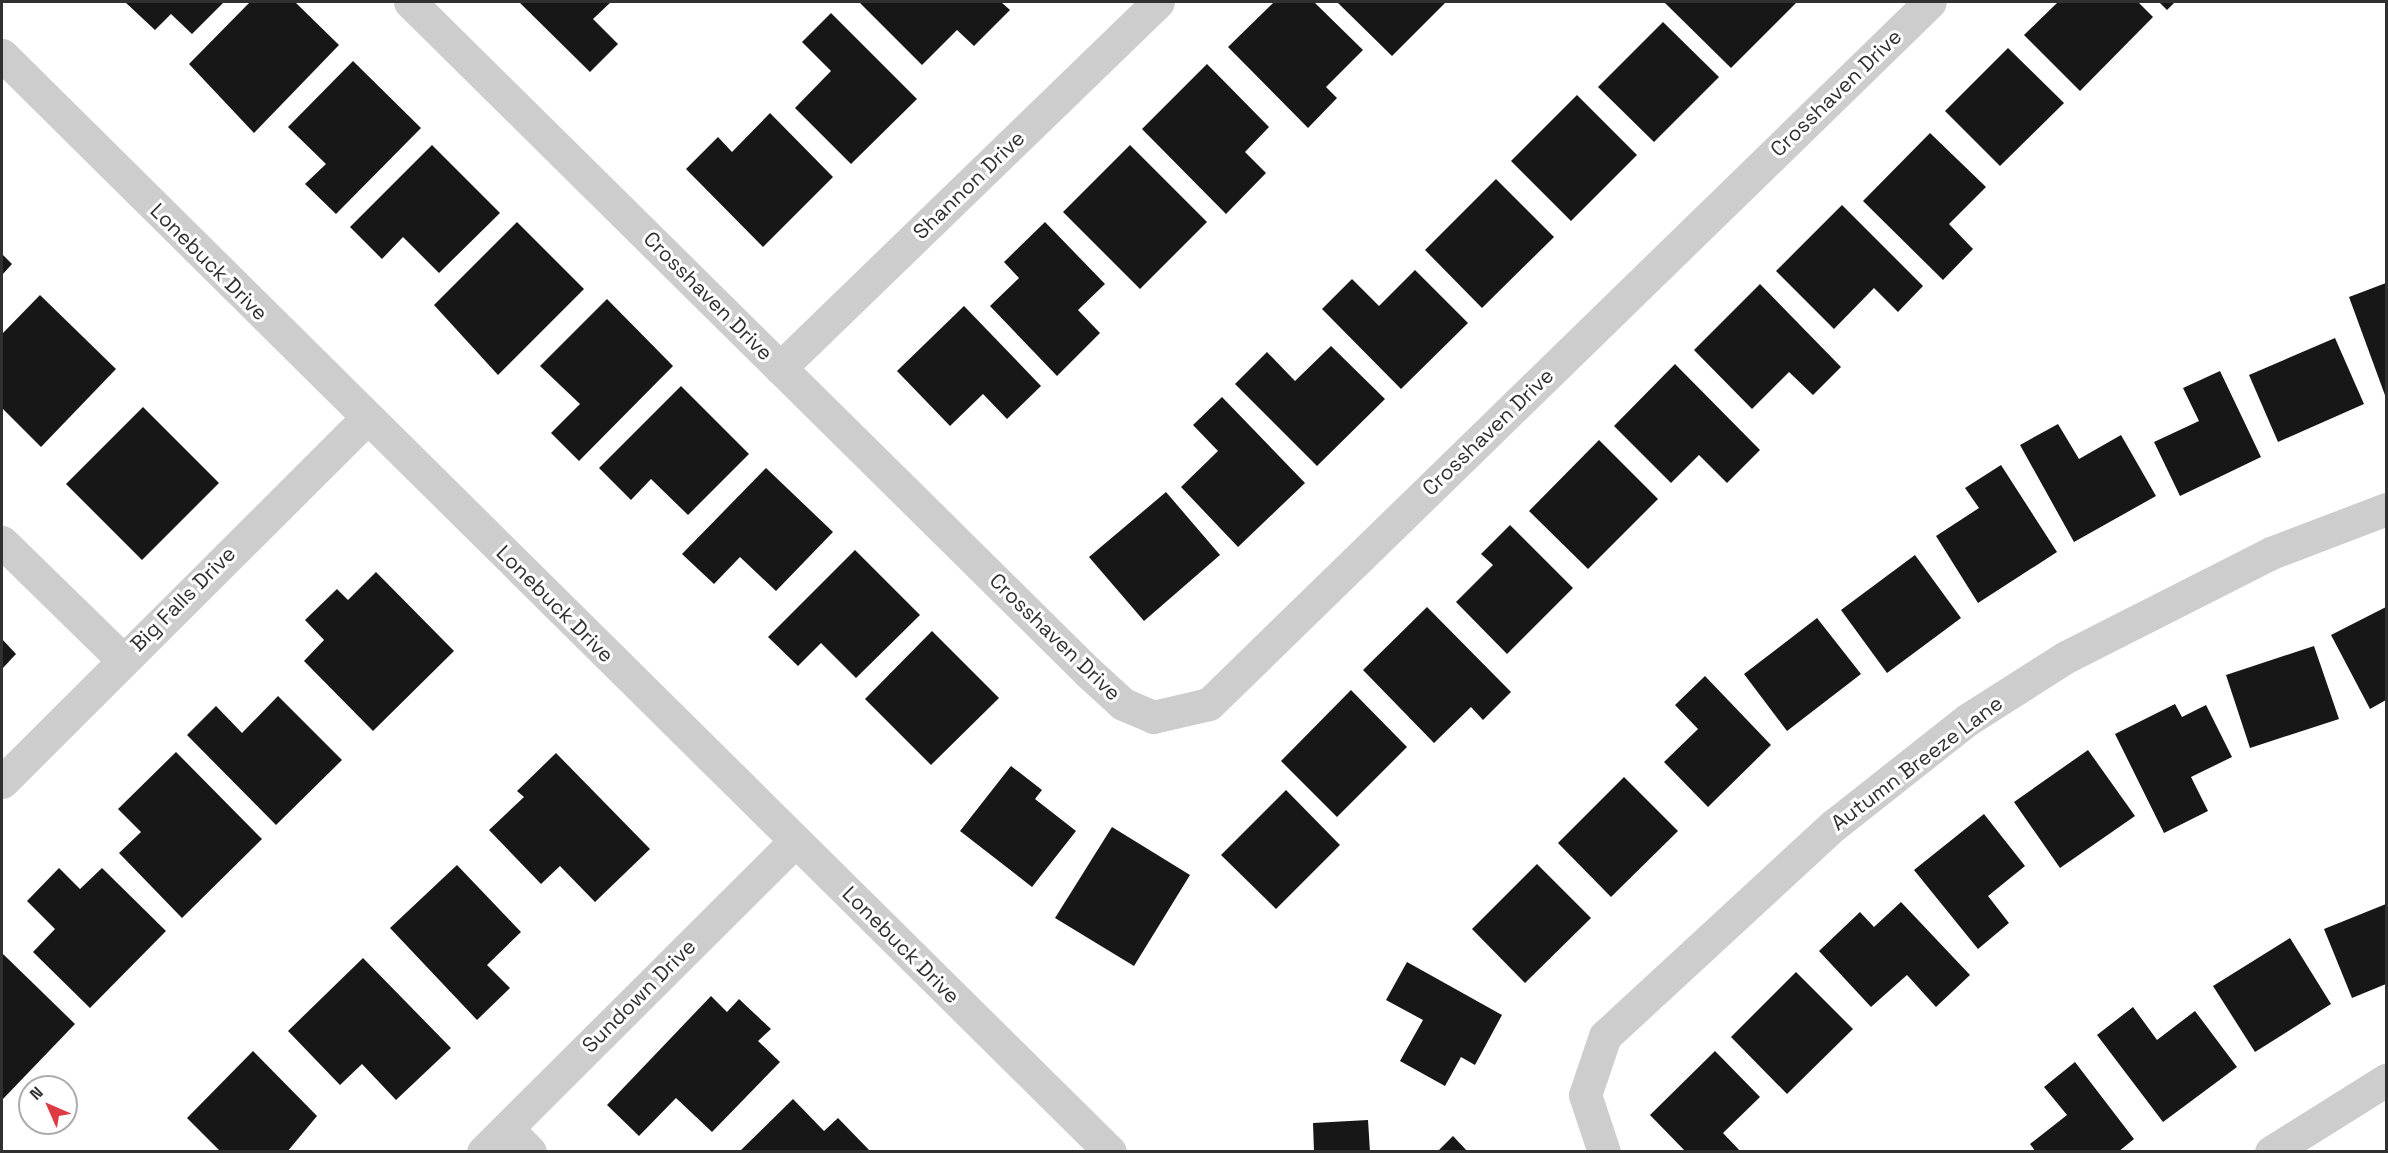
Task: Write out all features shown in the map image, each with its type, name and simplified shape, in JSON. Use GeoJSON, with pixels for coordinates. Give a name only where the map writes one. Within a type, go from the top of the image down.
{"type":"FeatureCollection","features":[{"type":"Feature","properties":{"kind":"street","name":"Crosshaven Drive"},"geometry":{"type":"LineString","coordinates":[[410,2],[1123,704],[1153,717],[1182,715],[1209,704],[1930,2]]}},
{"type":"Feature","properties":{"kind":"street","name":"Shannon Drive"},"geometry":{"type":"LineString","coordinates":[[780,368],[1158,2]]}},
{"type":"Feature","properties":{"kind":"street","name":"Lonebuck Drive"},"geometry":{"type":"LineString","coordinates":[[2,55],[366,419],[1110,1152]]}},
{"type":"Feature","properties":{"kind":"street","name":"Big Falls Drive"},"geometry":{"type":"LineString","coordinates":[[2,782],[122,659],[366,419]]}},
{"type":"Feature","properties":{"kind":"street","name":"Autumn Breeze Lane"},"geometry":{"type":"LineString","coordinates":[[1604,1152],[1585,1095],[1605,1036],[1834,825],[1967,720],[2066,657],[2271,553],[2386,509]]}},
{"type":"Feature","properties":{"kind":"street"},"geometry":{"type":"LineString","coordinates":[[2,542],[122,659]]}},
{"type":"Feature","properties":{"kind":"street","name":"Sundown Drive"},"geometry":{"type":"LineString","coordinates":[[483,1152],[795,841]]}},
{"type":"Feature","properties":{"kind":"street"},"geometry":{"type":"LineString","coordinates":[[2271,1152],[2386,1080]]}},
{"type":"Feature","properties":{"kind":"street"},"geometry":{"type":"LineString","coordinates":[[507,1128],[530,1152]]}},
{"type":"Feature","properties":{"kind":"building"},"geometry":{"type":"Polygon","coordinates":[[[125,2],[224,2],[192,34],[171,14],[155,30],[125,2]]]}},
{"type":"Feature","properties":{"kind":"building"},"geometry":{"type":"Polygon","coordinates":[[[250,2],[295,2],[339,45],[254,133],[189,64],[250,2]]]}},
{"type":"Feature","properties":{"kind":"building"},"geometry":{"type":"Polygon","coordinates":[[[519,2],[611,2],[593,19],[618,44],[590,72],[519,2]]]}},
{"type":"Feature","properties":{"kind":"building"},"geometry":{"type":"Polygon","coordinates":[[[859,2],[1001,2],[1010,10],[974,46],[957,30],[922,65],[859,2]]]}},
{"type":"Feature","properties":{"kind":"building"},"geometry":{"type":"Polygon","coordinates":[[[1274,2],[1314,2],[1363,50],[1326,87],[1337,98],[1308,128],[1228,47],[1274,2]]]}},
{"type":"Feature","properties":{"kind":"building"},"geometry":{"type":"Polygon","coordinates":[[[1337,2],[1446,2],[1392,56],[1337,2]]]}},
{"type":"Feature","properties":{"kind":"building"},"geometry":{"type":"Polygon","coordinates":[[[1664,2],[1797,2],[1731,68],[1664,2]]]}},
{"type":"Feature","properties":{"kind":"building"},"geometry":{"type":"Polygon","coordinates":[[[2058,2],[2138,2],[2153,17],[2080,91],[2024,35],[2058,2]]]}},
{"type":"Feature","properties":{"kind":"building"},"geometry":{"type":"Polygon","coordinates":[[[2159,2],[2175,2],[2167,10],[2159,2]]]}},
{"type":"Feature","properties":{"kind":"building"},"geometry":{"type":"Polygon","coordinates":[[[831,13],[917,99],[851,164],[795,108],[831,71],[802,42],[831,13]]]}},
{"type":"Feature","properties":{"kind":"building"},"geometry":{"type":"Polygon","coordinates":[[[1663,22],[1719,77],[1654,142],[1598,87],[1663,22]]]}},
{"type":"Feature","properties":{"kind":"building"},"geometry":{"type":"Polygon","coordinates":[[[2008,48],[2064,103],[2000,166],[1945,111],[2008,48]]]}},
{"type":"Feature","properties":{"kind":"building"},"geometry":{"type":"Polygon","coordinates":[[[353,61],[421,128],[336,214],[305,184],[326,164],[288,127],[353,61]]]}},
{"type":"Feature","properties":{"kind":"building"},"geometry":{"type":"Polygon","coordinates":[[[1207,64],[1269,127],[1245,152],[1266,173],[1226,214],[1142,129],[1207,64]]]}},
{"type":"Feature","properties":{"kind":"building"},"geometry":{"type":"Polygon","coordinates":[[[1577,95],[1637,155],[1571,221],[1511,161],[1577,95]]]}},
{"type":"Feature","properties":{"kind":"building"},"geometry":{"type":"Polygon","coordinates":[[[770,113],[833,177],[763,247],[686,169],[718,137],[732,152],[770,113]]]}},
{"type":"Feature","properties":{"kind":"building"},"geometry":{"type":"Polygon","coordinates":[[[1930,133],[1986,187],[1949,224],[1973,249],[1943,280],[1863,201],[1930,133]]]}},
{"type":"Feature","properties":{"kind":"building"},"geometry":{"type":"Polygon","coordinates":[[[432,145],[500,213],[439,273],[403,237],[382,259],[350,227],[432,145]]]}},
{"type":"Feature","properties":{"kind":"building"},"geometry":{"type":"Polygon","coordinates":[[[1130,145],[1207,222],[1140,289],[1063,212],[1130,145]]]}},
{"type":"Feature","properties":{"kind":"building"},"geometry":{"type":"Polygon","coordinates":[[[1496,179],[1554,237],[1482,308],[1425,250],[1496,179]]]}},
{"type":"Feature","properties":{"kind":"building"},"geometry":{"type":"Polygon","coordinates":[[[1842,205],[1923,286],[1898,312],[1874,288],[1834,329],[1776,271],[1842,205]]]}},
{"type":"Feature","properties":{"kind":"building"},"geometry":{"type":"Polygon","coordinates":[[[517,222],[584,289],[498,375],[434,305],[517,222]]]}},
{"type":"Feature","properties":{"kind":"building"},"geometry":{"type":"Polygon","coordinates":[[[1045,222],[1105,284],[1078,310],[1100,333],[1057,376],[990,306],[1019,278],[1004,262],[1045,222]]]}},
{"type":"Feature","properties":{"kind":"building"},"geometry":{"type":"Polygon","coordinates":[[[2,254],[12,264],[2,275],[2,254]]]}},
{"type":"Feature","properties":{"kind":"building"},"geometry":{"type":"Polygon","coordinates":[[[1415,270],[1468,323],[1401,389],[1322,309],[1352,279],[1379,306],[1415,270]]]}},
{"type":"Feature","properties":{"kind":"building"},"geometry":{"type":"Polygon","coordinates":[[[2386,283],[2386,398],[2349,297],[2386,283]]]}},
{"type":"Feature","properties":{"kind":"building"},"geometry":{"type":"Polygon","coordinates":[[[1760,284],[1841,367],[1813,395],[1789,372],[1752,409],[1694,350],[1760,284]]]}},
{"type":"Feature","properties":{"kind":"building"},"geometry":{"type":"Polygon","coordinates":[[[40,295],[116,369],[41,447],[2,408],[2,334],[40,295]]]}},
{"type":"Feature","properties":{"kind":"building"},"geometry":{"type":"Polygon","coordinates":[[[607,299],[673,366],[579,461],[551,433],[580,404],[540,366],[607,299]]]}},
{"type":"Feature","properties":{"kind":"building"},"geometry":{"type":"Polygon","coordinates":[[[964,306],[1041,386],[1007,419],[983,394],[950,426],[897,371],[964,306]]]}},
{"type":"Feature","properties":{"kind":"building"},"geometry":{"type":"Polygon","coordinates":[[[2335,338],[2364,404],[2278,442],[2249,375],[2335,338]]]}},
{"type":"Feature","properties":{"kind":"building"},"geometry":{"type":"Polygon","coordinates":[[[1331,346],[1385,399],[1317,466],[1235,384],[1267,352],[1295,381],[1331,346]]]}},
{"type":"Feature","properties":{"kind":"building"},"geometry":{"type":"Polygon","coordinates":[[[1675,364],[1760,450],[1727,483],[1699,455],[1671,483],[1614,426],[1675,364]]]}},
{"type":"Feature","properties":{"kind":"building"},"geometry":{"type":"Polygon","coordinates":[[[2220,371],[2261,457],[2180,496],[2154,442],[2199,421],[2183,388],[2220,371]]]}},
{"type":"Feature","properties":{"kind":"building"},"geometry":{"type":"Polygon","coordinates":[[[681,386],[749,454],[688,515],[651,479],[631,500],[599,468],[681,386]]]}},
{"type":"Feature","properties":{"kind":"building"},"geometry":{"type":"Polygon","coordinates":[[[1222,397],[1305,483],[1238,547],[1181,487],[1218,451],[1193,425],[1222,397]]]}},
{"type":"Feature","properties":{"kind":"building"},"geometry":{"type":"Polygon","coordinates":[[[143,407],[219,483],[142,560],[66,484],[143,407]]]}},
{"type":"Feature","properties":{"kind":"building"},"geometry":{"type":"Polygon","coordinates":[[[2058,424],[2079,459],[2121,435],[2156,496],[2074,542],[2020,445],[2058,424]]]}},
{"type":"Feature","properties":{"kind":"building"},"geometry":{"type":"Polygon","coordinates":[[[1599,440],[1658,499],[1588,569],[1529,511],[1599,440]]]}},
{"type":"Feature","properties":{"kind":"building"},"geometry":{"type":"Polygon","coordinates":[[[2001,465],[2057,552],[1978,603],[1936,536],[1979,508],[1965,488],[2001,465]]]}},
{"type":"Feature","properties":{"kind":"building"},"geometry":{"type":"Polygon","coordinates":[[[766,468],[833,532],[776,591],[740,557],[714,584],[682,554],[766,468]]]}},
{"type":"Feature","properties":{"kind":"building"},"geometry":{"type":"Polygon","coordinates":[[[1166,492],[1220,555],[1144,621],[1089,557],[1166,492]]]}},
{"type":"Feature","properties":{"kind":"building"},"geometry":{"type":"Polygon","coordinates":[[[1510,525],[1573,588],[1507,654],[1456,602],[1493,565],[1481,554],[1510,525]]]}},
{"type":"Feature","properties":{"kind":"building"},"geometry":{"type":"Polygon","coordinates":[[[855,550],[920,615],[856,678],[821,643],[798,666],[768,637],[855,550]]]}},
{"type":"Feature","properties":{"kind":"building"},"geometry":{"type":"Polygon","coordinates":[[[1915,555],[1961,618],[1887,673],[1841,610],[1915,555]]]}},
{"type":"Feature","properties":{"kind":"building"},"geometry":{"type":"Polygon","coordinates":[[[376,572],[454,651],[373,731],[304,661],[324,640],[305,620],[337,589],[348,600],[376,572]]]}},
{"type":"Feature","properties":{"kind":"building"},"geometry":{"type":"Polygon","coordinates":[[[1427,607],[1511,692],[1483,720],[1471,707],[1434,743],[1363,670],[1427,607]]]}},
{"type":"Feature","properties":{"kind":"building"},"geometry":{"type":"Polygon","coordinates":[[[2386,607],[2386,700],[2370,709],[2331,635],[2386,607]]]}},
{"type":"Feature","properties":{"kind":"building"},"geometry":{"type":"Polygon","coordinates":[[[1817,618],[1861,674],[1787,731],[1744,674],[1817,618]]]}},
{"type":"Feature","properties":{"kind":"building"},"geometry":{"type":"Polygon","coordinates":[[[932,631],[999,698],[931,765],[865,699],[932,631]]]}},
{"type":"Feature","properties":{"kind":"building"},"geometry":{"type":"Polygon","coordinates":[[[2,639],[16,654],[2,669],[2,639]]]}},
{"type":"Feature","properties":{"kind":"building"},"geometry":{"type":"Polygon","coordinates":[[[2314,646],[2339,719],[2250,748],[2226,675],[2314,646]]]}},
{"type":"Feature","properties":{"kind":"building"},"geometry":{"type":"Polygon","coordinates":[[[1705,676],[1771,745],[1708,807],[1664,762],[1698,729],[1675,705],[1705,676]]]}},
{"type":"Feature","properties":{"kind":"building"},"geometry":{"type":"Polygon","coordinates":[[[1351,690],[1407,747],[1337,817],[1281,761],[1351,690]]]}},
{"type":"Feature","properties":{"kind":"building"},"geometry":{"type":"Polygon","coordinates":[[[278,696],[342,760],[276,825],[187,735],[216,706],[242,733],[278,696]]]}},
{"type":"Feature","properties":{"kind":"building"},"geometry":{"type":"Polygon","coordinates":[[[2175,704],[2182,717],[2206,705],[2232,757],[2191,777],[2208,811],[2164,833],[2115,734],[2175,704]]]}},
{"type":"Feature","properties":{"kind":"building"},"geometry":{"type":"Polygon","coordinates":[[[2088,750],[2135,816],[2060,868],[2014,802],[2088,750]]]}},
{"type":"Feature","properties":{"kind":"building"},"geometry":{"type":"Polygon","coordinates":[[[176,752],[262,839],[182,918],[119,853],[141,832],[118,809],[176,752]]]}},
{"type":"Feature","properties":{"kind":"building"},"geometry":{"type":"Polygon","coordinates":[[[556,753],[650,849],[595,902],[560,866],[541,884],[489,830],[524,797],[517,791],[556,753]]]}},
{"type":"Feature","properties":{"kind":"building"},"geometry":{"type":"Polygon","coordinates":[[[1011,766],[1042,790],[1035,799],[1076,831],[1032,887],[960,831],[1011,766]]]}},
{"type":"Feature","properties":{"kind":"building"},"geometry":{"type":"Polygon","coordinates":[[[1624,777],[1678,831],[1611,897],[1558,843],[1624,777]]]}},
{"type":"Feature","properties":{"kind":"building"},"geometry":{"type":"Polygon","coordinates":[[[1286,790],[1340,845],[1276,909],[1221,855],[1286,790]]]}},
{"type":"Feature","properties":{"kind":"building"},"geometry":{"type":"Polygon","coordinates":[[[1984,814],[2025,866],[1988,896],[2009,923],[1978,949],[1914,870],[1984,814]]]}},
{"type":"Feature","properties":{"kind":"building"},"geometry":{"type":"Polygon","coordinates":[[[1112,827],[1190,875],[1134,966],[1055,918],[1112,827]]]}},
{"type":"Feature","properties":{"kind":"building"},"geometry":{"type":"Polygon","coordinates":[[[1537,864],[1591,918],[1525,983],[1472,929],[1537,864]]]}},
{"type":"Feature","properties":{"kind":"building"},"geometry":{"type":"Polygon","coordinates":[[[457,865],[521,932],[487,965],[510,988],[477,1020],[390,928],[457,865]]]}},
{"type":"Feature","properties":{"kind":"building"},"geometry":{"type":"Polygon","coordinates":[[[59,868],[80,889],[102,868],[166,931],[90,1008],[33,952],[55,929],[27,901],[59,868]]]}},
{"type":"Feature","properties":{"kind":"building"},"geometry":{"type":"Polygon","coordinates":[[[1901,902],[1970,975],[1936,1007],[1907,975],[1871,1007],[1819,951],[1860,912],[1874,927],[1901,902]]]}},
{"type":"Feature","properties":{"kind":"building"},"geometry":{"type":"Polygon","coordinates":[[[2386,904],[2386,984],[2352,998],[2324,929],[2386,904]]]}},
{"type":"Feature","properties":{"kind":"building"},"geometry":{"type":"Polygon","coordinates":[[[2290,938],[2331,1004],[2255,1052],[2213,986],[2290,938]]]}},
{"type":"Feature","properties":{"kind":"building"},"geometry":{"type":"Polygon","coordinates":[[[2,953],[75,1024],[26,1075],[18,1075],[18,1083],[2,1100],[2,953]]]}},
{"type":"Feature","properties":{"kind":"building"},"geometry":{"type":"Polygon","coordinates":[[[363,958],[451,1048],[396,1100],[362,1064],[340,1085],[288,1031],[363,958]]]}},
{"type":"Feature","properties":{"kind":"building"},"geometry":{"type":"Polygon","coordinates":[[[1407,962],[1502,1015],[1475,1065],[1461,1057],[1445,1086],[1400,1061],[1423,1020],[1386,1000],[1407,962]]]}},
{"type":"Feature","properties":{"kind":"building"},"geometry":{"type":"Polygon","coordinates":[[[1796,972],[1853,1029],[1787,1094],[1731,1037],[1796,972]]]}},
{"type":"Feature","properties":{"kind":"building"},"geometry":{"type":"Polygon","coordinates":[[[711,996],[727,1012],[739,999],[771,1029],[758,1041],[780,1062],[712,1132],[676,1098],[639,1136],[607,1105],[711,996]]]}},
{"type":"Feature","properties":{"kind":"building"},"geometry":{"type":"Polygon","coordinates":[[[2133,1007],[2157,1040],[2195,1011],[2237,1067],[2163,1122],[2097,1035],[2133,1007]]]}},
{"type":"Feature","properties":{"kind":"building"},"geometry":{"type":"Polygon","coordinates":[[[253,1051],[317,1116],[287,1152],[221,1152],[187,1118],[253,1051]]]}},
{"type":"Feature","properties":{"kind":"building"},"geometry":{"type":"Polygon","coordinates":[[[1715,1051],[1760,1097],[1723,1133],[1741,1152],[1686,1152],[1650,1115],[1715,1051]]]}},
{"type":"Feature","properties":{"kind":"building"},"geometry":{"type":"Polygon","coordinates":[[[2075,1062],[2134,1139],[2118,1152],[2036,1152],[2030,1144],[2067,1115],[2044,1087],[2075,1062]]]}},
{"type":"Feature","properties":{"kind":"building"},"geometry":{"type":"Polygon","coordinates":[[[793,1099],[824,1131],[838,1118],[871,1152],[739,1152],[793,1099]]]}},
{"type":"Feature","properties":{"kind":"building"},"geometry":{"type":"Polygon","coordinates":[[[1368,1120],[1370,1152],[1314,1152],[1313,1123],[1368,1120]]]}},
{"type":"Feature","properties":{"kind":"building"},"geometry":{"type":"Polygon","coordinates":[[[1453,1136],[1468,1152],[1437,1152],[1453,1136]]]}}]}
